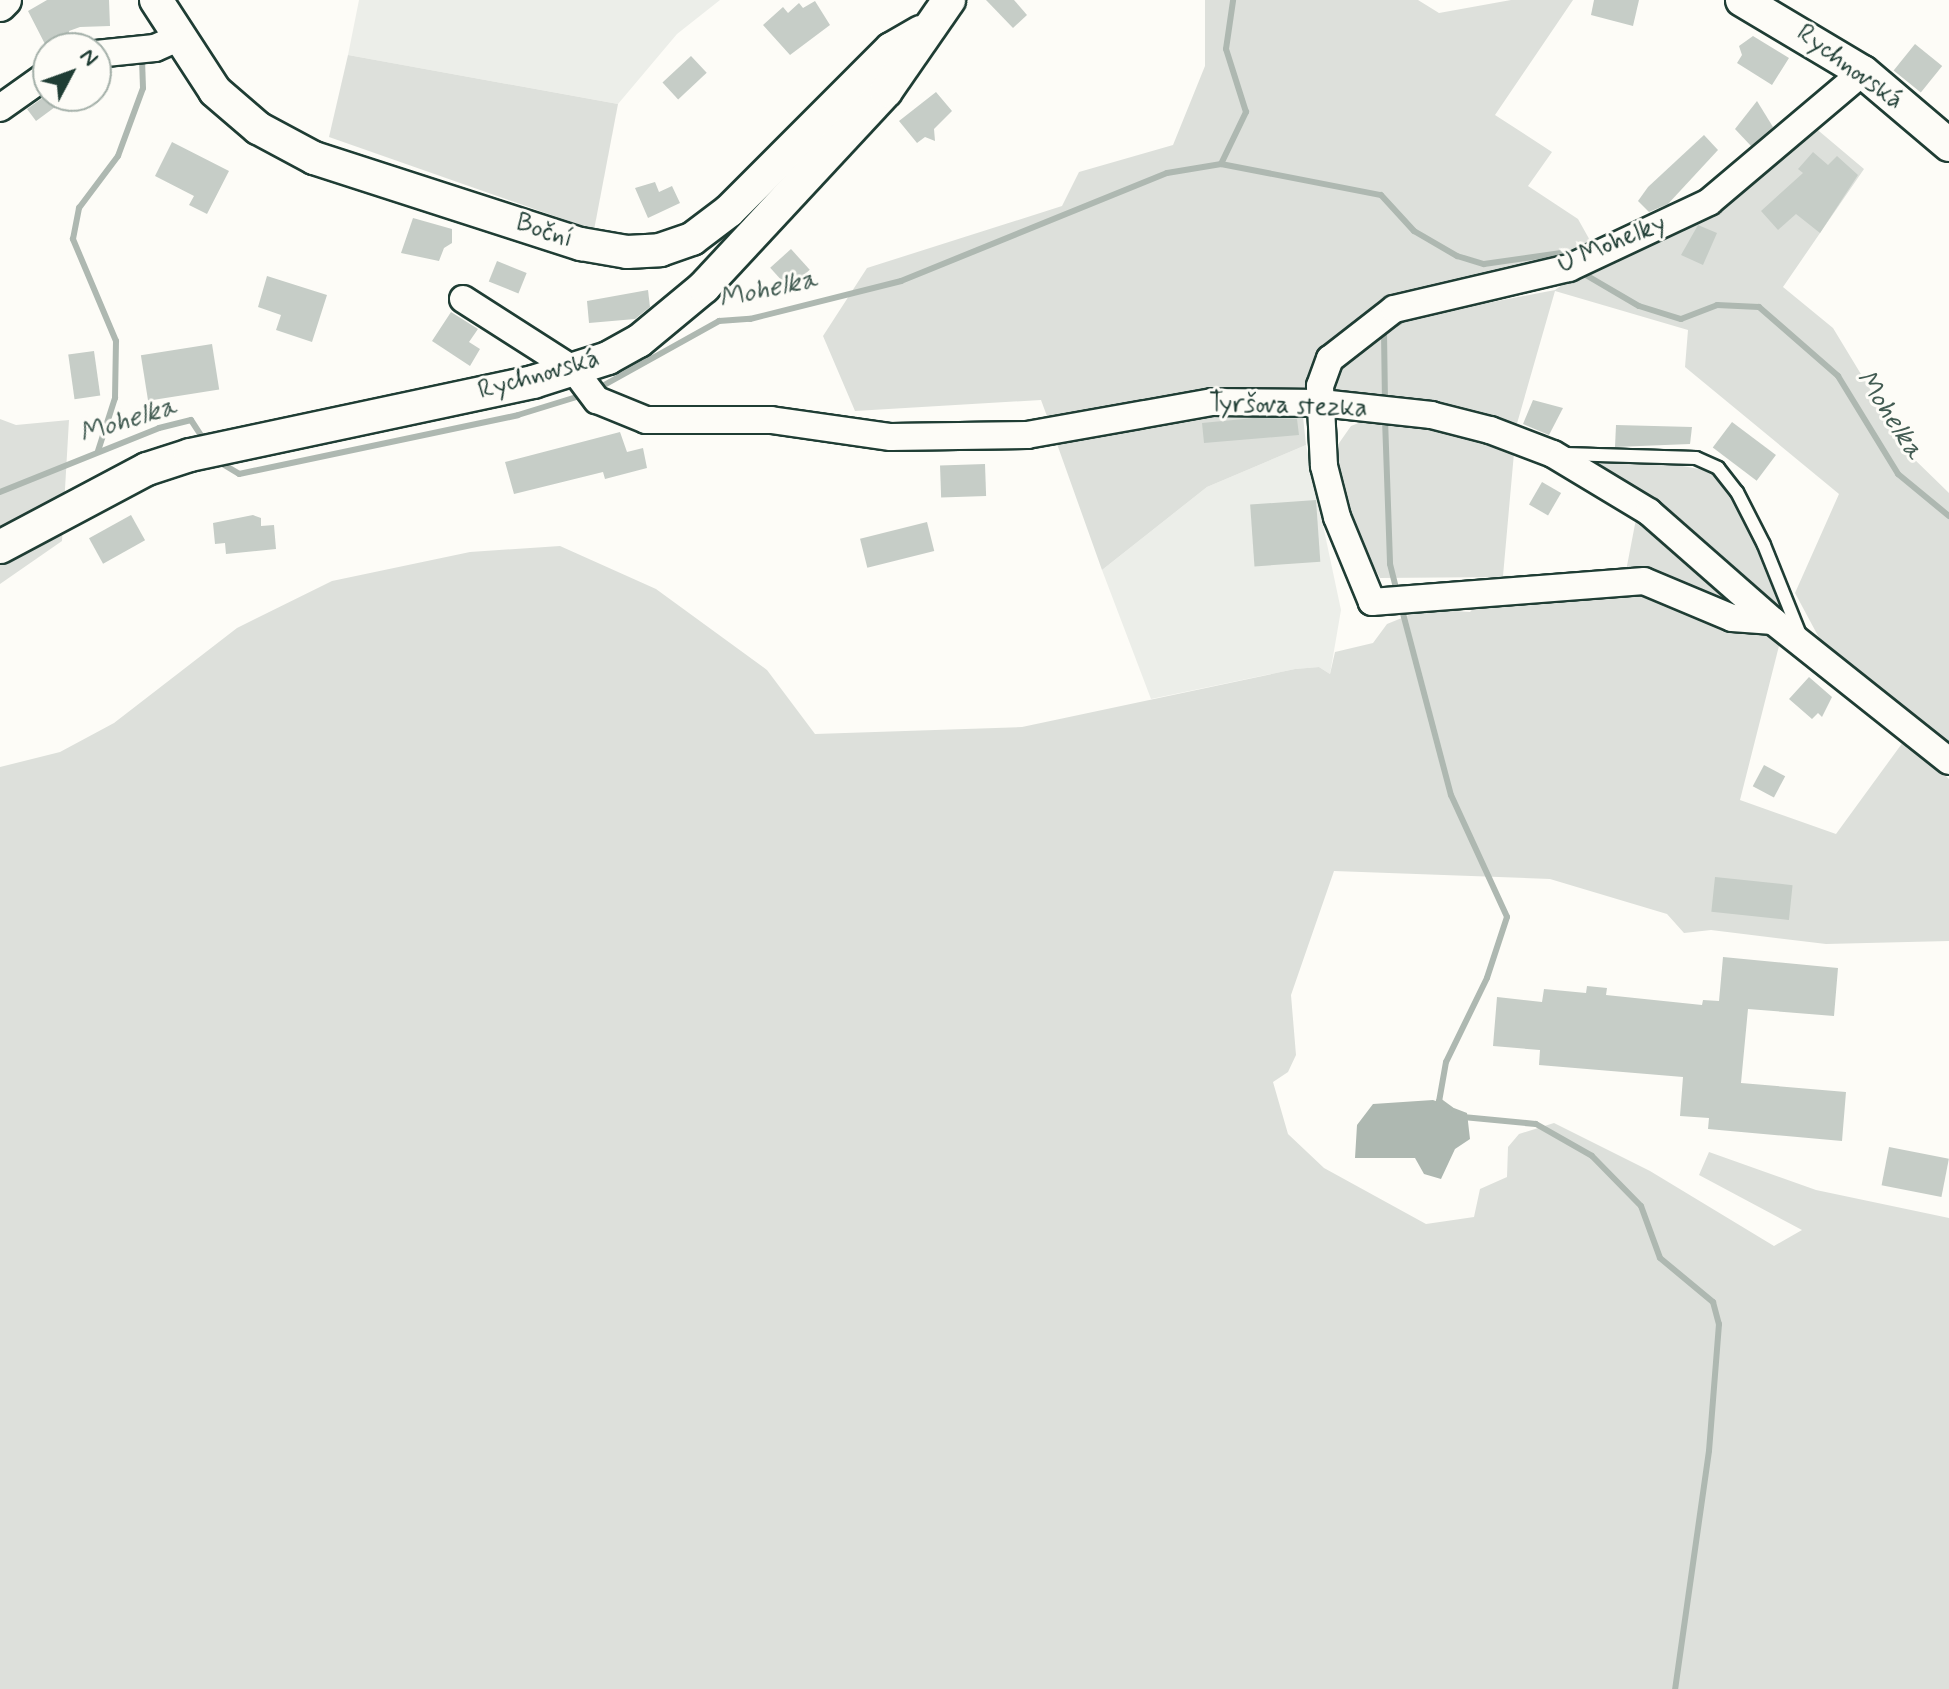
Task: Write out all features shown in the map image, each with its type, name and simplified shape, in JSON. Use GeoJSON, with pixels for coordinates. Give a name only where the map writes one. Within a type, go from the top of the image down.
{"type":"FeatureCollection","features":[{"type":"Feature","properties":{"kind":"street"},"geometry":{"type":"LineString","coordinates":[[0,5],[5,0]]}},
{"type":"Feature","properties":{"kind":"street","name":"Boční"},"geometry":{"type":"LineString","coordinates":[[156,0],[215,91],[258,128],[314,158],[581,244],[627,252],[660,250],[692,239],[729,211],[891,49],[928,31]]}},
{"type":"Feature","properties":{"kind":"street","name":"Rychnovská"},"geometry":{"type":"LineString","coordinates":[[0,547],[147,469],[190,455],[226,446],[585,384],[608,358],[673,317],[886,91],[949,0]]}},
{"type":"Feature","properties":{"kind":"street","name":"Rychnovská"},"geometry":{"type":"LineString","coordinates":[[1742,0],[1863,72],[1949,145]]}},
{"type":"Feature","properties":{"kind":"street"},"geometry":{"type":"LineString","coordinates":[[112,52],[155,48],[180,37]]}},
{"type":"Feature","properties":{"kind":"street","name":"U Mohelky"},"geometry":{"type":"LineString","coordinates":[[1773,621],[1732,618],[1644,581],[1372,602],[1337,517],[1324,466],[1323,371],[1330,359],[1381,316],[1420,301],[1569,268],[1709,202],[1863,72]]}},
{"type":"Feature","properties":{"kind":"street"},"geometry":{"type":"LineString","coordinates":[[0,108],[32,85]]}},
{"type":"Feature","properties":{"kind":"street","name":"Tyršova stezka"},"geometry":{"type":"LineString","coordinates":[[463,299],[585,384],[646,420],[771,420],[891,437],[1027,435],[1212,402],[1321,403],[1431,415],[1553,454],[1649,512],[1773,621],[1949,761]]}},
{"type":"Feature","properties":{"kind":"lane"},"geometry":{"type":"LineString","coordinates":[[1553,454],[1710,462],[1737,492],[1797,618],[1802,643]]}},
{"type":"Feature","properties":{"kind":"shaded area"},"geometry":{"type":"Polygon","coordinates":[[[359,0],[720,0],[677,34],[618,104],[348,55],[359,0]]]}},
{"type":"Feature","properties":{"kind":"shaded area"},"geometry":{"type":"Polygon","coordinates":[[[1205,0],[1418,0],[1439,13],[1511,0],[1573,0],[1495,115],[1552,152],[1528,186],[1578,219],[1592,244],[1527,270],[1387,304],[1346,327],[1303,390],[1048,419],[1041,400],[855,411],[823,336],[867,268],[1062,206],[1079,172],[1173,145],[1205,66],[1205,0]]]}},
{"type":"Feature","properties":{"kind":"shaded area"},"geometry":{"type":"Polygon","coordinates":[[[348,55],[618,104],[594,230],[329,137],[348,55]]]}},
{"type":"Feature","properties":{"kind":"shaded area"},"geometry":{"type":"Polygon","coordinates":[[[1813,126],[1864,169],[1783,287],[1833,328],[1910,455],[1949,493],[1949,748],[1824,647],[1795,593],[1839,494],[1685,367],[1688,330],[1555,291],[1516,427],[1331,397],[1335,366],[1365,340],[1420,316],[1555,290],[1594,262],[1722,211],[1813,126]]]}},
{"type":"Feature","properties":{"kind":"shaded area"},"geometry":{"type":"Polygon","coordinates":[[[1302,407],[1306,445],[1207,487],[1102,570],[1057,444],[1197,418],[1302,407]]]}},
{"type":"Feature","properties":{"kind":"shaded area"},"geometry":{"type":"Polygon","coordinates":[[[0,419],[16,425],[69,420],[62,541],[0,584],[0,419]]]}},
{"type":"Feature","properties":{"kind":"shaded area"},"geometry":{"type":"Polygon","coordinates":[[[1366,420],[1439,429],[1514,453],[1503,576],[1626,571],[1636,519],[1781,638],[1740,800],[1836,834],[1906,738],[1949,779],[1949,941],[1826,944],[1711,930],[1684,933],[1667,914],[1550,879],[1334,871],[1291,995],[1296,1055],[1288,1072],[1273,1082],[1288,1134],[1324,1168],[1426,1224],[1474,1217],[1480,1189],[1507,1177],[1508,1147],[1519,1134],[1554,1123],[1650,1171],[1774,1246],[1802,1230],[1699,1175],[1709,1152],[1816,1190],[1949,1218],[1949,1689],[0,1689],[0,767],[60,752],[114,723],[237,628],[332,581],[470,552],[560,546],[656,589],[767,670],[815,734],[1022,727],[1295,669],[1319,667],[1330,674],[1335,652],[1373,643],[1387,624],[1424,609],[1470,612],[1502,577],[1380,578],[1344,510],[1336,468],[1337,446],[1351,426],[1366,420]]]}},
{"type":"Feature","properties":{"kind":"shaded area"},"geometry":{"type":"Polygon","coordinates":[[[1306,445],[1341,610],[1330,674],[1319,667],[1295,669],[1151,699],[1102,570],[1207,487],[1306,445]]]}},
{"type":"Feature","properties":{"kind":"shaded area"},"geometry":{"type":"Polygon","coordinates":[[[1582,463],[1666,463],[1710,471],[1738,508],[1790,623],[1582,463]]]}},
{"type":"Feature","properties":{"kind":"shaded area"},"geometry":{"type":"Polygon","coordinates":[[[1433,1100],[1467,1113],[1470,1139],[1455,1149],[1441,1179],[1424,1174],[1415,1158],[1355,1158],[1357,1125],[1373,1104],[1433,1100]]]}},
{"type":"Feature","properties":{"kind":"building"},"geometry":{"type":"Polygon","coordinates":[[[47,0],[109,0],[110,26],[80,27],[69,32],[39,32],[28,11],[47,0]]]}},
{"type":"Feature","properties":{"kind":"building"},"geometry":{"type":"Polygon","coordinates":[[[986,0],[1014,0],[1027,15],[1013,28],[986,0]]]}},
{"type":"Feature","properties":{"kind":"building"},"geometry":{"type":"Polygon","coordinates":[[[1594,0],[1639,0],[1633,26],[1591,15],[1594,0]]]}},
{"type":"Feature","properties":{"kind":"building"},"geometry":{"type":"Polygon","coordinates":[[[815,1],[830,25],[790,55],[763,25],[783,7],[788,13],[799,3],[803,8],[815,1]]]}},
{"type":"Feature","properties":{"kind":"building"},"geometry":{"type":"Polygon","coordinates":[[[1753,36],[1789,58],[1772,85],[1737,63],[1742,55],[1739,46],[1753,36]]]}},
{"type":"Feature","properties":{"kind":"building"},"geometry":{"type":"Polygon","coordinates":[[[1915,44],[1942,66],[1921,92],[1894,70],[1915,44]]]}},
{"type":"Feature","properties":{"kind":"building"},"geometry":{"type":"Polygon","coordinates":[[[691,56],[707,73],[678,99],[662,83],[691,56]]]}},
{"type":"Feature","properties":{"kind":"building"},"geometry":{"type":"Polygon","coordinates":[[[936,92],[952,111],[934,129],[935,141],[925,137],[917,143],[899,121],[936,92]]]}},
{"type":"Feature","properties":{"kind":"building"},"geometry":{"type":"Polygon","coordinates":[[[1757,101],[1773,127],[1751,146],[1735,129],[1757,101]]]}},
{"type":"Feature","properties":{"kind":"building"},"geometry":{"type":"Polygon","coordinates":[[[32,105],[32,112],[48,112],[36,121],[27,109],[32,105]]]}},
{"type":"Feature","properties":{"kind":"building"},"geometry":{"type":"Polygon","coordinates":[[[1704,135],[1718,150],[1668,204],[1649,212],[1638,201],[1648,187],[1704,135]]]}},
{"type":"Feature","properties":{"kind":"building"},"geometry":{"type":"Polygon","coordinates":[[[172,142],[229,171],[207,214],[189,205],[194,196],[155,176],[172,142]]]}},
{"type":"Feature","properties":{"kind":"building"},"geometry":{"type":"Polygon","coordinates":[[[1813,152],[1828,165],[1837,156],[1858,175],[1820,233],[1796,214],[1778,230],[1761,211],[1803,173],[1798,169],[1813,152]]]}},
{"type":"Feature","properties":{"kind":"building"},"geometry":{"type":"Polygon","coordinates":[[[655,182],[659,192],[672,186],[680,203],[648,218],[635,188],[655,182]]]}},
{"type":"Feature","properties":{"kind":"building"},"geometry":{"type":"Polygon","coordinates":[[[413,218],[452,229],[452,243],[444,248],[439,261],[401,253],[413,218]]]}},
{"type":"Feature","properties":{"kind":"building"},"geometry":{"type":"Polygon","coordinates":[[[1698,225],[1717,233],[1703,265],[1681,255],[1698,225]]]}},
{"type":"Feature","properties":{"kind":"building"},"geometry":{"type":"Polygon","coordinates":[[[791,249],[810,270],[789,289],[770,268],[791,249]]]}},
{"type":"Feature","properties":{"kind":"building"},"geometry":{"type":"Polygon","coordinates":[[[497,261],[527,273],[518,293],[489,281],[497,261]]]}},
{"type":"Feature","properties":{"kind":"building"},"geometry":{"type":"Polygon","coordinates":[[[267,276],[327,295],[312,342],[276,330],[281,315],[258,307],[267,276]]]}},
{"type":"Feature","properties":{"kind":"building"},"geometry":{"type":"Polygon","coordinates":[[[648,290],[650,307],[635,319],[589,323],[587,301],[648,290]]]}},
{"type":"Feature","properties":{"kind":"building"},"geometry":{"type":"Polygon","coordinates":[[[451,312],[478,329],[469,342],[480,349],[470,366],[432,341],[451,312]]]}},
{"type":"Feature","properties":{"kind":"building"},"geometry":{"type":"Polygon","coordinates":[[[212,344],[219,389],[148,401],[141,355],[212,344]]]}},
{"type":"Feature","properties":{"kind":"building"},"geometry":{"type":"Polygon","coordinates":[[[94,351],[100,396],[75,399],[68,355],[94,351]]]}},
{"type":"Feature","properties":{"kind":"building"},"geometry":{"type":"Polygon","coordinates":[[[1533,400],[1563,408],[1549,435],[1523,424],[1533,400]]]}},
{"type":"Feature","properties":{"kind":"building"},"geometry":{"type":"Polygon","coordinates":[[[1254,418],[1297,419],[1299,435],[1204,443],[1202,423],[1254,418]]]}},
{"type":"Feature","properties":{"kind":"building"},"geometry":{"type":"Polygon","coordinates":[[[1732,422],[1776,455],[1757,481],[1713,448],[1732,422]]]}},
{"type":"Feature","properties":{"kind":"building"},"geometry":{"type":"Polygon","coordinates":[[[1616,425],[1692,427],[1690,444],[1615,447],[1616,425]]]}},
{"type":"Feature","properties":{"kind":"building"},"geometry":{"type":"Polygon","coordinates":[[[620,432],[627,452],[643,448],[647,468],[605,479],[603,472],[514,494],[505,462],[620,432]]]}},
{"type":"Feature","properties":{"kind":"building"},"geometry":{"type":"Polygon","coordinates":[[[985,464],[986,496],[941,498],[940,466],[985,464]]]}},
{"type":"Feature","properties":{"kind":"building"},"geometry":{"type":"Polygon","coordinates":[[[1542,482],[1561,493],[1548,516],[1529,505],[1542,482]]]}},
{"type":"Feature","properties":{"kind":"building"},"geometry":{"type":"Polygon","coordinates":[[[1316,500],[1320,562],[1254,566],[1250,505],[1316,500]]]}},
{"type":"Feature","properties":{"kind":"building"},"geometry":{"type":"Polygon","coordinates":[[[131,515],[145,540],[103,564],[89,538],[131,515]]]}},
{"type":"Feature","properties":{"kind":"building"},"geometry":{"type":"Polygon","coordinates":[[[253,515],[261,518],[261,526],[274,525],[276,549],[226,554],[225,543],[215,544],[213,523],[253,515]]]}},
{"type":"Feature","properties":{"kind":"building"},"geometry":{"type":"Polygon","coordinates":[[[927,522],[934,551],[867,568],[860,539],[927,522]]]}},
{"type":"Feature","properties":{"kind":"building"},"geometry":{"type":"Polygon","coordinates":[[[1809,677],[1832,697],[1822,717],[1818,713],[1812,719],[1789,699],[1809,677]]]}},
{"type":"Feature","properties":{"kind":"building"},"geometry":{"type":"Polygon","coordinates":[[[1764,765],[1785,776],[1774,797],[1753,786],[1764,765]]]}},
{"type":"Feature","properties":{"kind":"building"},"geometry":{"type":"Polygon","coordinates":[[[1715,877],[1793,885],[1789,920],[1711,912],[1715,877]]]}},
{"type":"Feature","properties":{"kind":"building"},"geometry":{"type":"Polygon","coordinates":[[[1723,957],[1838,968],[1834,1016],[1748,1009],[1741,1083],[1846,1092],[1842,1141],[1708,1129],[1709,1118],[1680,1116],[1683,1077],[1539,1065],[1540,1050],[1493,1046],[1497,997],[1542,1002],[1544,989],[1586,993],[1587,986],[1607,988],[1606,995],[1702,1005],[1703,1000],[1719,1001],[1723,957]]]}},
{"type":"Feature","properties":{"kind":"building"},"geometry":{"type":"Polygon","coordinates":[[[1889,1147],[1949,1159],[1941,1197],[1882,1185],[1889,1147]]]}},
{"type":"Feature","properties":{"kind":"waterway"},"geometry":{"type":"LineString","coordinates":[[1221,164],[1246,112],[1226,49],[1233,1]]}},
{"type":"Feature","properties":{"kind":"waterway"},"geometry":{"type":"LineString","coordinates":[[98,451],[115,398],[116,341],[73,239],[79,208],[118,156],[143,88],[142,58]]}},
{"type":"Feature","properties":{"kind":"waterway","name":"Mohelka"},"geometry":{"type":"LineString","coordinates":[[597,389],[719,321],[750,319],[901,281],[1167,173],[1221,164],[1381,195],[1414,231],[1457,256],[1484,264],[1561,253]]}},
{"type":"Feature","properties":{"kind":"waterway","name":"Mohelka"},"geometry":{"type":"LineString","coordinates":[[1579,271],[1639,306],[1681,319],[1717,305],[1759,307],[1838,376],[1898,474],[1949,516]]}},
{"type":"Feature","properties":{"kind":"waterway"},"geometry":{"type":"LineString","coordinates":[[1469,304],[1535,288]]}},
{"type":"Feature","properties":{"kind":"waterway"},"geometry":{"type":"LineString","coordinates":[[1385,403],[1384,331],[1408,317]]}},
{"type":"Feature","properties":{"kind":"waterway","name":"Mohelka"},"geometry":{"type":"LineString","coordinates":[[216,460],[239,474],[518,415],[583,395]]}},
{"type":"Feature","properties":{"kind":"waterway"},"geometry":{"type":"LineString","coordinates":[[1385,419],[1390,564],[1397,592]]}},
{"type":"Feature","properties":{"kind":"waterway","name":"Mohelka"},"geometry":{"type":"LineString","coordinates":[[0,492],[159,428],[191,420],[204,440]]}},
{"type":"Feature","properties":{"kind":"waterway"},"geometry":{"type":"LineString","coordinates":[[1401,606],[1451,795],[1507,917],[1487,978],[1446,1062],[1439,1101],[1450,1109]]}},
{"type":"Feature","properties":{"kind":"waterway"},"geometry":{"type":"LineString","coordinates":[[1463,1117],[1536,1124],[1592,1156],[1641,1206],[1660,1258],[1713,1302],[1719,1324],[1709,1451],[1675,1689]]}}]}
